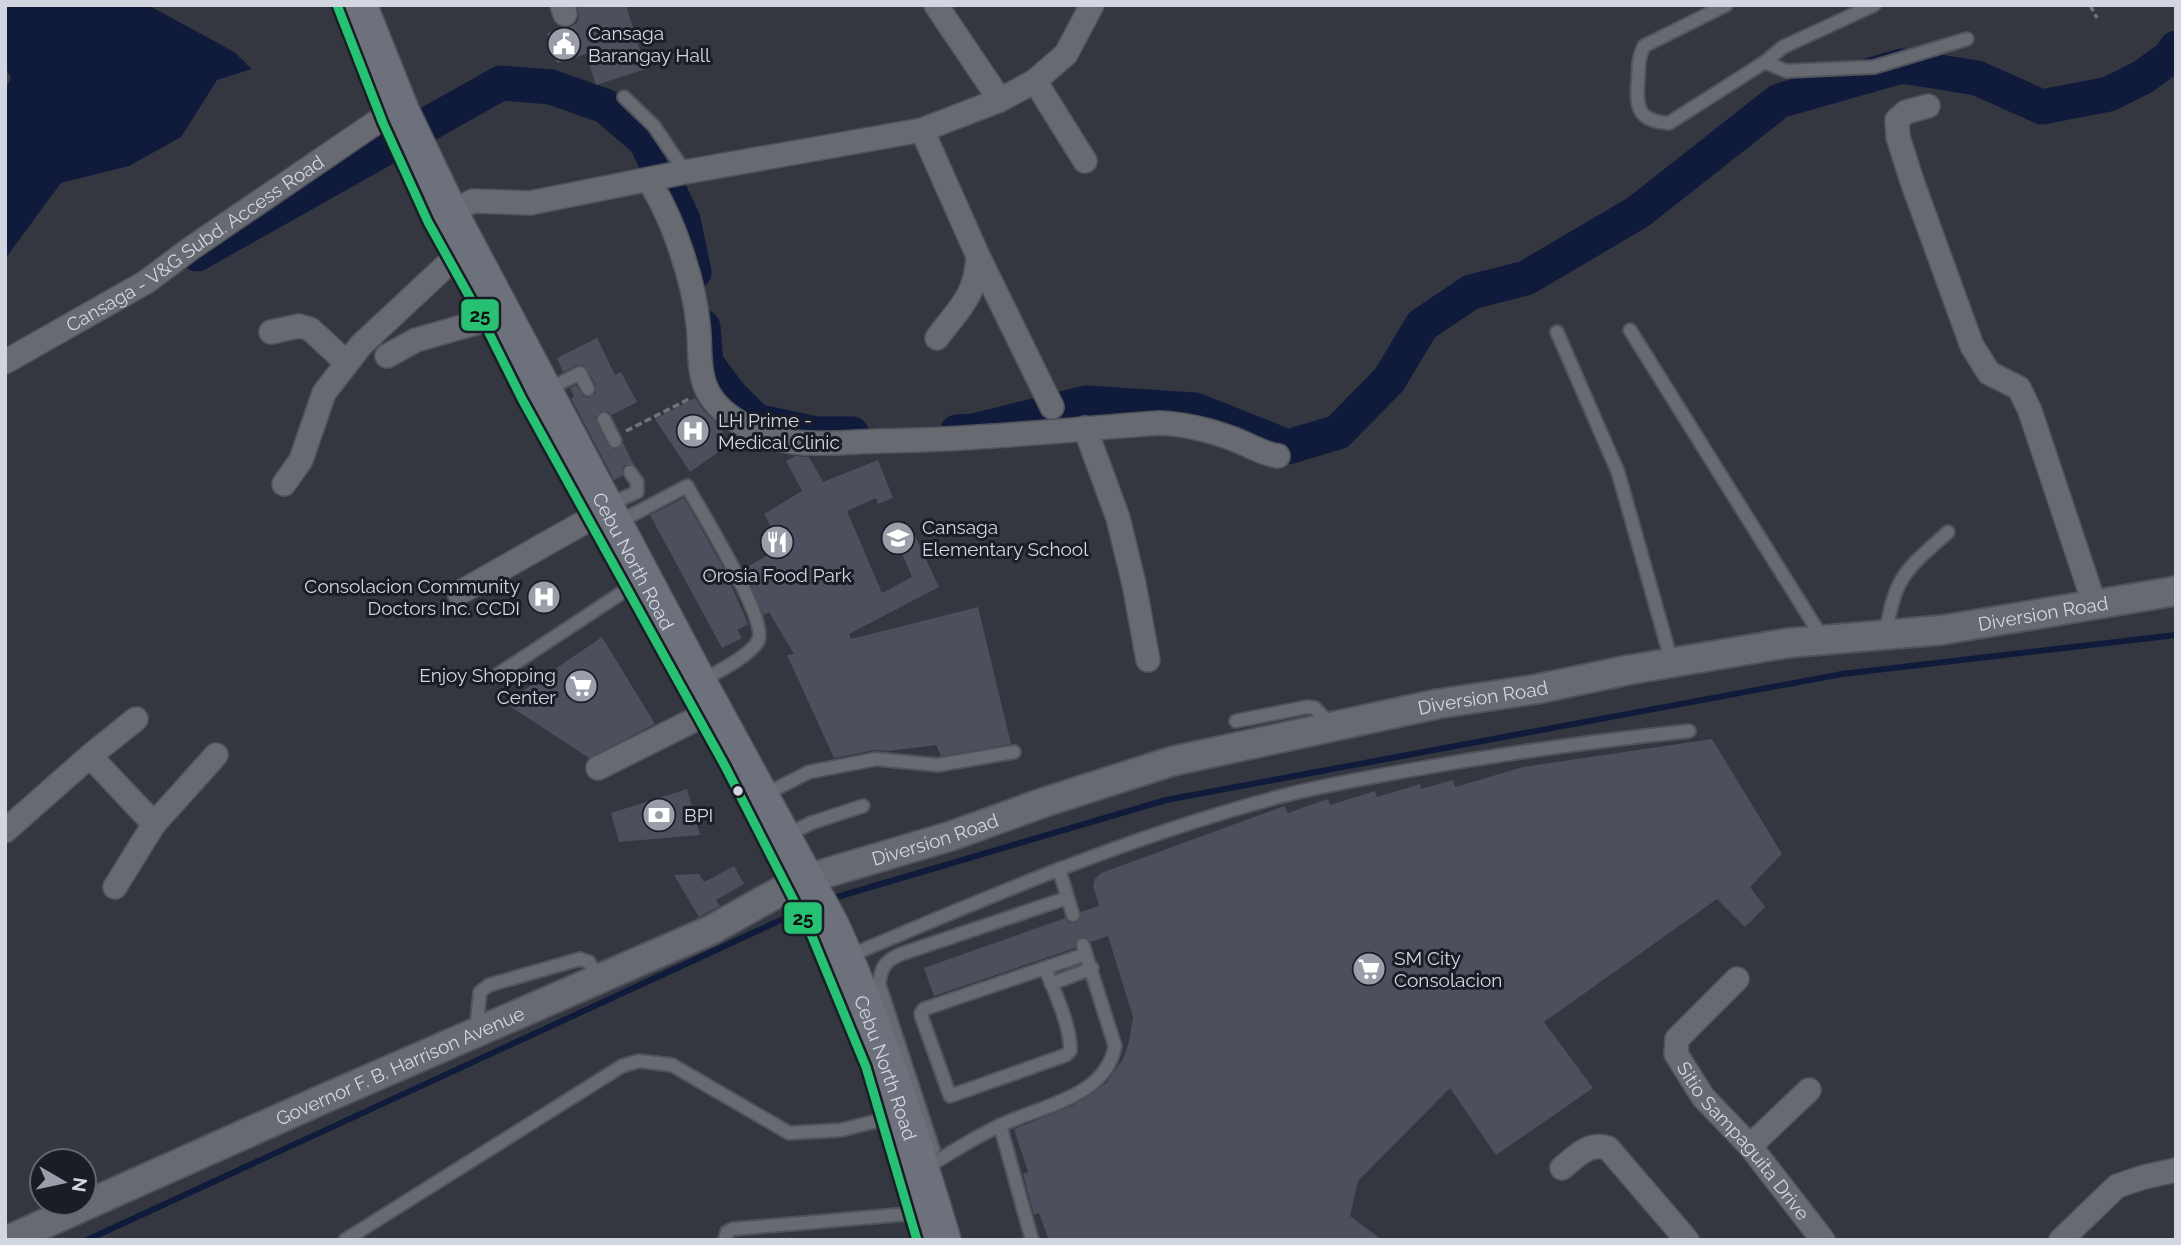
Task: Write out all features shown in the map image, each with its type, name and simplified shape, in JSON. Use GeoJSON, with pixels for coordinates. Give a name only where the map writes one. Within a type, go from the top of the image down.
{"type":"FeatureCollection","features":[{"type":"Feature","properties":{"kind":"main road","name":"Cebu North Road"},"geometry":{"type":"LineString","coordinates":[[337,5],[409,157],[450,262],[522,399],[602,517],[626,590],[761,797],[783,836],[800,889]]}},
{"type":"Feature","properties":{"kind":"main road","name":"Cebu North Road"},"geometry":{"type":"LineString","coordinates":[[358,5],[389,119]]}},
{"type":"Feature","properties":{"kind":"main road","name":"Cebu North Road"},"geometry":{"type":"LineString","coordinates":[[409,157],[449,213],[542,393],[602,517],[820,929],[866,1067],[912,1227]]}},
{"type":"Feature","properties":{"kind":"main road","name":"Cebu North Road"},"geometry":{"type":"LineString","coordinates":[[820,929],[845,957],[910,1135],[942,1240]]}},
{"type":"Feature","properties":{"kind":"street"},"geometry":{"type":"LineString","coordinates":[[936,5],[1000,100]]}},
{"type":"Feature","properties":{"kind":"street"},"geometry":{"type":"LineString","coordinates":[[449,213],[473,201],[530,204],[666,176],[922,130],[1000,100],[1035,81],[1066,54],[1092,5]]}},
{"type":"Feature","properties":{"kind":"street"},"geometry":{"type":"LineString","coordinates":[[1035,81],[1085,161]]}},
{"type":"Feature","properties":{"kind":"street"},"geometry":{"type":"LineString","coordinates":[[1928,106],[1906,113],[1897,120],[1898,137],[1913,184],[1972,346],[1989,373],[2019,388],[2030,411],[2094,603]]}},
{"type":"Feature","properties":{"kind":"street","name":"Cansaga - V&G Subd. Access Road"},"geometry":{"type":"LineString","coordinates":[[5,362],[146,282],[190,249],[389,119]]}},
{"type":"Feature","properties":{"kind":"street"},"geometry":{"type":"LineString","coordinates":[[922,130],[978,256],[1052,407]]}},
{"type":"Feature","properties":{"kind":"street"},"geometry":{"type":"LineString","coordinates":[[666,176],[662,201],[695,305],[701,370],[707,390],[728,415],[767,435],[793,442],[931,440],[1159,423],[1186,424],[1238,440],[1267,455],[1278,456]]}},
{"type":"Feature","properties":{"kind":"street"},"geometry":{"type":"LineString","coordinates":[[937,338],[972,291],[977,277],[978,256]]}},
{"type":"Feature","properties":{"kind":"street"},"geometry":{"type":"LineString","coordinates":[[284,484],[301,460],[324,393],[361,345],[450,262]]}},
{"type":"Feature","properties":{"kind":"street"},"geometry":{"type":"LineString","coordinates":[[387,356],[416,340],[483,321]]}},
{"type":"Feature","properties":{"kind":"street"},"geometry":{"type":"LineString","coordinates":[[271,332],[299,326],[310,329],[347,363]]}},
{"type":"Feature","properties":{"kind":"street"},"geometry":{"type":"LineString","coordinates":[[1085,428],[1118,517],[1148,660]]}},
{"type":"Feature","properties":{"kind":"street"},"geometry":{"type":"LineString","coordinates":[[459,593],[602,517]]}},
{"type":"Feature","properties":{"kind":"street","name":"Diversion Road"},"geometry":{"type":"LineString","coordinates":[[800,889],[1045,802],[1173,761],[1437,704],[1537,689],[1788,643],[1942,630],[2176,591]]}},
{"type":"Feature","properties":{"kind":"street"},"geometry":{"type":"LineString","coordinates":[[598,768],[698,701]]}},
{"type":"Feature","properties":{"kind":"street"},"geometry":{"type":"LineString","coordinates":[[5,831],[136,719]]}},
{"type":"Feature","properties":{"kind":"street"},"geometry":{"type":"LineString","coordinates":[[115,887],[154,824],[216,755]]}},
{"type":"Feature","properties":{"kind":"street"},"geometry":{"type":"LineString","coordinates":[[90,756],[154,824]]}},
{"type":"Feature","properties":{"kind":"street","name":"Governor F. B. Harrison Avenue"},"geometry":{"type":"LineString","coordinates":[[8,1240],[800,889]]}},
{"type":"Feature","properties":{"kind":"street","name":"Sitio Sampaguita Drive"},"geometry":{"type":"LineString","coordinates":[[1737,979],[1677,1039],[1676,1054],[1703,1097],[1749,1146],[1823,1240]]}},
{"type":"Feature","properties":{"kind":"street"},"geometry":{"type":"LineString","coordinates":[[1749,1146],[1809,1090]]}},
{"type":"Feature","properties":{"kind":"street"},"geometry":{"type":"LineString","coordinates":[[1562,1168],[1588,1147],[1608,1148],[1687,1240]]}},
{"type":"Feature","properties":{"kind":"street"},"geometry":{"type":"LineString","coordinates":[[2061,1240],[2117,1186],[2176,1170]]}},
{"type":"Feature","properties":{"kind":"lane"},"geometry":{"type":"LineString","coordinates":[[1726,5],[1644,46],[1639,56],[1636,100],[1642,114],[1651,121],[1669,123],[1765,62],[1783,47],[1874,5]]}},
{"type":"Feature","properties":{"kind":"lane"},"geometry":{"type":"LineString","coordinates":[[1765,62],[1786,71],[1874,66],[1967,39]]}},
{"type":"Feature","properties":{"kind":"lane"},"geometry":{"type":"LineString","coordinates":[[624,97],[654,126],[666,176]]}},
{"type":"Feature","properties":{"kind":"lane"},"geometry":{"type":"LineString","coordinates":[[1630,330],[1824,639]]}},
{"type":"Feature","properties":{"kind":"lane"},"geometry":{"type":"LineString","coordinates":[[1557,332],[1618,472],[1672,663]]}},
{"type":"Feature","properties":{"kind":"lane"},"geometry":{"type":"LineString","coordinates":[[542,393],[580,373],[588,389]]}},
{"type":"Feature","properties":{"kind":"lane"},"geometry":{"type":"LineString","coordinates":[[604,419],[614,440]]}},
{"type":"Feature","properties":{"kind":"lane"},"geometry":{"type":"LineString","coordinates":[[602,517],[637,492],[637,482],[631,472]]}},
{"type":"Feature","properties":{"kind":"lane"},"geometry":{"type":"LineString","coordinates":[[602,517],[687,486],[740,580],[760,624],[761,636],[757,644],[698,701]]}},
{"type":"Feature","properties":{"kind":"lane"},"geometry":{"type":"LineString","coordinates":[[1886,634],[1890,606],[1906,570],[1948,532]]}},
{"type":"Feature","properties":{"kind":"lane"},"geometry":{"type":"LineString","coordinates":[[494,677],[626,590]]}},
{"type":"Feature","properties":{"kind":"lane"},"geometry":{"type":"LineString","coordinates":[[1236,721],[1307,707],[1315,708],[1334,728]]}},
{"type":"Feature","properties":{"kind":"lane"},"geometry":{"type":"LineString","coordinates":[[845,957],[999,892],[1121,845],[1288,795],[1458,761],[1570,744],[1689,731]]}},
{"type":"Feature","properties":{"kind":"lane"},"geometry":{"type":"LineString","coordinates":[[761,797],[808,772],[876,759],[938,765],[1014,752]]}},
{"type":"Feature","properties":{"kind":"lane"},"geometry":{"type":"LineString","coordinates":[[783,836],[811,823],[863,806]]}},
{"type":"Feature","properties":{"kind":"lane"},"geometry":{"type":"LineString","coordinates":[[1059,869],[1073,915]]}},
{"type":"Feature","properties":{"kind":"lane"},"geometry":{"type":"LineString","coordinates":[[940,1174],[905,1058],[879,984],[881,968],[891,958],[901,954],[1067,898]]}},
{"type":"Feature","properties":{"kind":"lane"},"geometry":{"type":"LineString","coordinates":[[937,1161],[1000,1125],[1049,1107],[1090,1086],[1104,1072],[1112,1058],[1115,1045],[1085,949],[1045,968],[946,997],[924,1009],[921,1013],[948,1093],[954,1096],[1066,1055],[1070,1051],[1065,1025],[1045,968]]}},
{"type":"Feature","properties":{"kind":"lane"},"geometry":{"type":"LineString","coordinates":[[476,1034],[480,992],[489,985],[580,959],[589,962],[599,978]]}},
{"type":"Feature","properties":{"kind":"lane"},"geometry":{"type":"LineString","coordinates":[[1051,984],[1092,968]]}},
{"type":"Feature","properties":{"kind":"lane"},"geometry":{"type":"LineString","coordinates":[[345,1240],[622,1066],[639,1061],[672,1065],[789,1133],[841,1130],[881,1120]]}},
{"type":"Feature","properties":{"kind":"lane"},"geometry":{"type":"LineString","coordinates":[[1000,1125],[1032,1240]]}},
{"type":"Feature","properties":{"kind":"lane"},"geometry":{"type":"LineString","coordinates":[[764,1226],[767,1240]]}},
{"type":"Feature","properties":{"kind":"lane"},"geometry":{"type":"LineString","coordinates":[[725,1240],[727,1231],[733,1228],[912,1227]]}},
{"type":"Feature","properties":{"kind":"path"},"geometry":{"type":"LineString","coordinates":[[2090,5],[2097,18]]}},
{"type":"Feature","properties":{"kind":"path"},"geometry":{"type":"LineString","coordinates":[[614,440],[707,390]]}},
{"type":"Feature","properties":{"kind":"water"},"geometry":{"type":"Polygon","coordinates":[[[5,5],[148,5],[234,52],[252,69],[217,80],[181,137],[129,166],[61,183],[5,259],[5,90],[11,78],[5,67],[5,5]]]}},
{"type":"Feature","properties":{"kind":"building"},"geometry":{"type":"Polygon","coordinates":[[[577,5],[626,5],[646,69],[596,85],[586,54],[557,63],[547,33],[577,23],[577,5]]]}},
{"type":"Feature","properties":{"kind":"building"},"geometry":{"type":"Polygon","coordinates":[[[597,338],[615,375],[621,372],[637,402],[612,415],[608,411],[601,411],[595,418],[608,445],[615,450],[623,443],[634,465],[624,465],[622,476],[614,480],[571,398],[574,397],[570,388],[576,385],[583,396],[588,398],[596,393],[596,385],[585,366],[577,365],[563,372],[557,358],[597,338]]]}},
{"type":"Feature","properties":{"kind":"building","name":"LH Prime - Medical Clinic"},"geometry":{"type":"Polygon","coordinates":[[[695,398],[719,425],[730,444],[690,472],[655,419],[695,398]]]}},
{"type":"Feature","properties":{"kind":"building"},"geometry":{"type":"Polygon","coordinates":[[[795,456],[809,457],[823,482],[878,460],[893,498],[878,504],[876,498],[847,511],[882,593],[912,577],[896,539],[913,532],[939,587],[849,634],[851,639],[978,607],[1011,744],[941,756],[936,745],[889,751],[875,750],[834,758],[787,655],[794,654],[769,612],[764,615],[743,569],[782,547],[764,514],[802,491],[786,461],[795,456]]]}},
{"type":"Feature","properties":{"kind":"building"},"geometry":{"type":"Polygon","coordinates":[[[684,498],[724,569],[748,624],[737,630],[742,638],[722,648],[650,515],[684,498]]]}},
{"type":"Feature","properties":{"kind":"building","name":"Enjoy Shopping Center"},"geometry":{"type":"Polygon","coordinates":[[[602,637],[655,724],[589,758],[505,703],[602,637]]]}},
{"type":"Feature","properties":{"kind":"building","name":"SM City Consolacion"},"geometry":{"type":"Polygon","coordinates":[[[1712,739],[1782,854],[1750,887],[1765,907],[1745,927],[1717,899],[1544,1022],[1593,1088],[1496,1155],[1450,1088],[1358,1181],[1350,1216],[1382,1240],[1049,1240],[1039,1213],[1034,1215],[1023,1174],[1028,1172],[1014,1129],[1072,1106],[1089,1096],[1106,1083],[1123,1059],[1133,1017],[1108,936],[1091,942],[1086,937],[1080,937],[1075,942],[1075,948],[934,996],[924,968],[1065,918],[1070,923],[1076,923],[1081,918],[1081,912],[1099,906],[1093,885],[1101,873],[1284,806],[1288,813],[1328,799],[1330,805],[1375,791],[1377,797],[1420,784],[1421,789],[1453,780],[1455,787],[1523,767],[1712,739]]]}},
{"type":"Feature","properties":{"kind":"building"},"geometry":{"type":"Polygon","coordinates":[[[687,789],[700,835],[619,842],[611,813],[687,789]]]}},
{"type":"Feature","properties":{"kind":"building"},"geometry":{"type":"Polygon","coordinates":[[[734,866],[744,884],[716,900],[720,906],[699,917],[674,875],[699,874],[704,882],[734,866]]]}},
{"type":"Feature","properties":{"kind":"waterway"},"geometry":{"type":"LineString","coordinates":[[957,432],[974,431],[1086,403],[1195,410],[1288,447],[1338,432],[1389,380],[1422,325],[1471,292],[1526,278],[1638,212],[1779,101],[1902,66],[1977,78],[2042,107],[2109,94],[2143,77],[2169,58],[2176,48]]}},
{"type":"Feature","properties":{"kind":"waterway"},"geometry":{"type":"LineString","coordinates":[[197,254],[501,83],[551,87],[605,106],[646,141],[683,220],[694,272]]}},
{"type":"Feature","properties":{"kind":"waterway"},"geometry":{"type":"LineString","coordinates":[[703,327],[706,363],[729,394],[756,421],[817,434],[852,434]]}},
{"type":"Feature","properties":{"kind":"waterway"},"geometry":{"type":"LineString","coordinates":[[830,899],[1166,800],[1842,674],[2176,635]]}},
{"type":"Feature","properties":{"kind":"waterway"},"geometry":{"type":"LineString","coordinates":[[87,1240],[807,908]]}},
{"type":"Feature","properties":{"kind":"transit line","name":"25"},"geometry":{"type":"LineString","coordinates":[[337,5],[383,123],[428,222],[483,321],[522,399],[725,766],[811,934],[866,1067],[917,1240]]}},
{"type":"Feature","properties":{"kind":"place","name":"Cansaga Barangay Hall"},"geometry":{"type":"Point","coordinates":[564,44]}},
{"type":"Feature","properties":{"kind":"place","name":"LH Prime - Medical Clinic"},"geometry":{"type":"Point","coordinates":[693,431]}},
{"type":"Feature","properties":{"kind":"place","name":"Cansaga Elementary School"},"geometry":{"type":"Point","coordinates":[898,538]}},
{"type":"Feature","properties":{"kind":"place","name":"Orosia Food Park"},"geometry":{"type":"Point","coordinates":[777,542]}},
{"type":"Feature","properties":{"kind":"place","name":"Consolacion Community Doctors Inc. CCDI"},"geometry":{"type":"Point","coordinates":[544,597]}},
{"type":"Feature","properties":{"kind":"place","name":"Enjoy Shopping Center"},"geometry":{"type":"Point","coordinates":[581,686]}},
{"type":"Feature","properties":{"kind":"place","name":"BPI"},"geometry":{"type":"Point","coordinates":[659,815]}},
{"type":"Feature","properties":{"kind":"place","name":"SM City Consolacion"},"geometry":{"type":"Point","coordinates":[1369,969]}}]}
